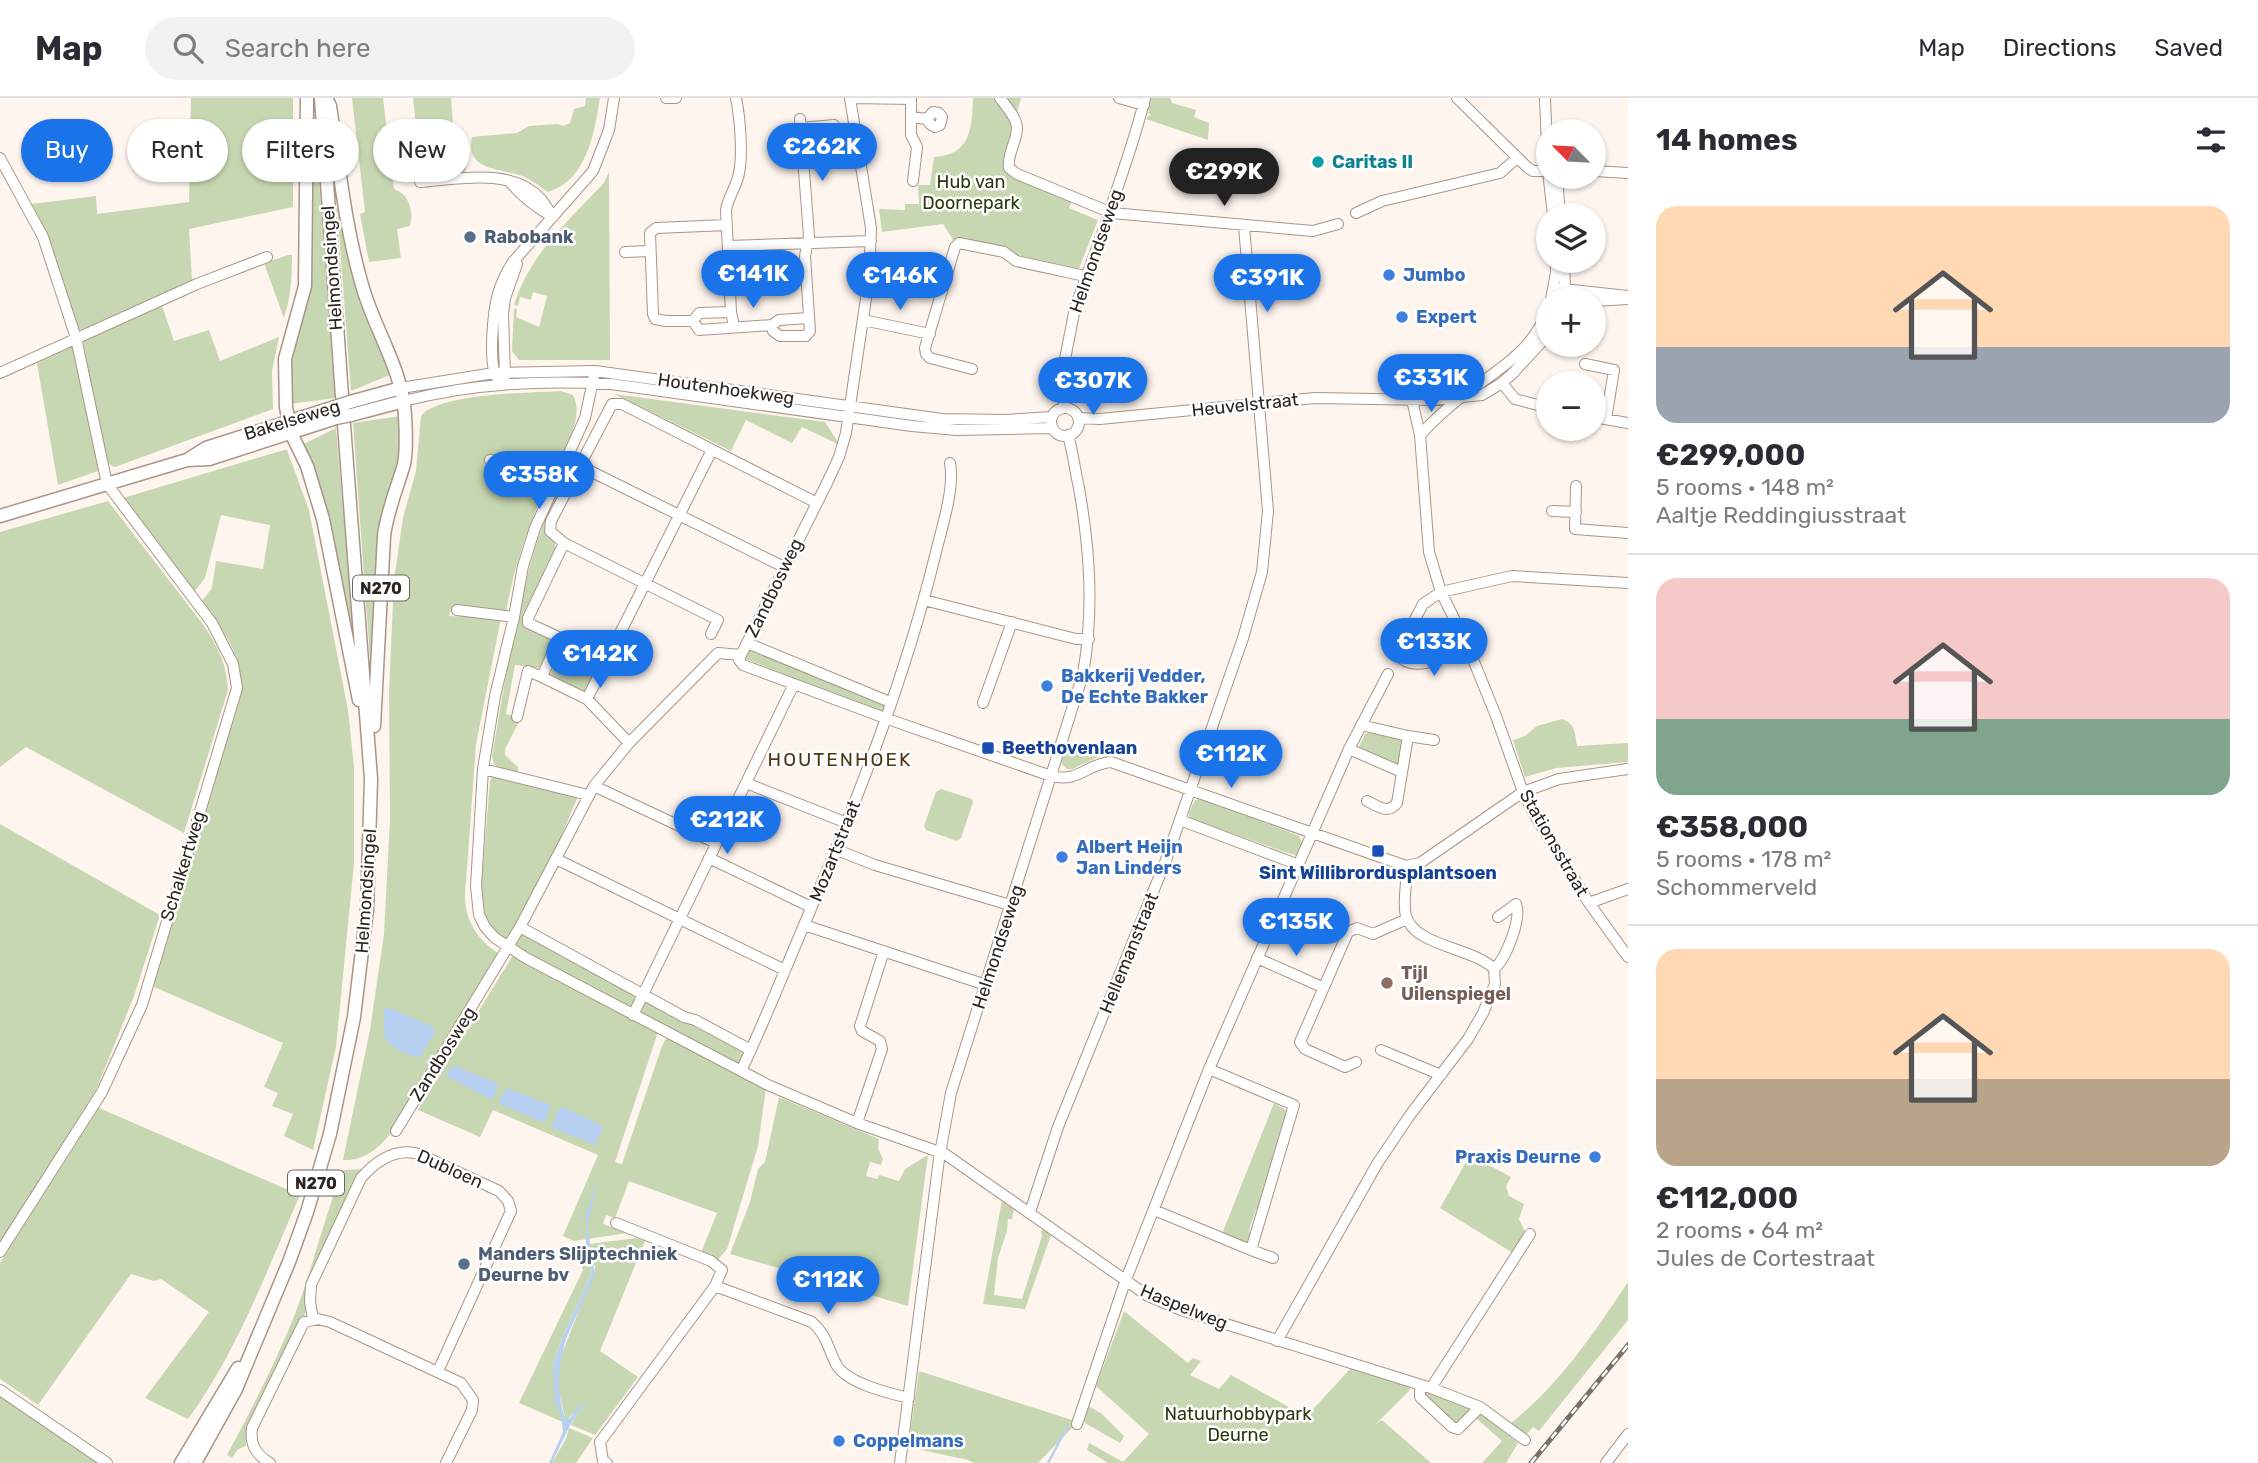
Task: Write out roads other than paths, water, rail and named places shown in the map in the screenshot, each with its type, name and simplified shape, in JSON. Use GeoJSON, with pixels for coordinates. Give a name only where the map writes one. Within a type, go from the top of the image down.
{"type":"FeatureCollection","features":[{"type":"Feature","properties":{"kind":"main road","name":"N270"},"geometry":{"type":"LineString","coordinates":[[307,98],[305,286],[285,359],[284,382],[290,427],[321,509],[357,696],[366,716]]}},
{"type":"Feature","properties":{"kind":"main road","name":"N270"},"geometry":{"type":"LineString","coordinates":[[323,98],[330,106],[352,247],[361,282],[402,395],[405,461],[386,517],[371,779]]}},
{"type":"Feature","properties":{"kind":"main road","name":"Helmondsingel"},"geometry":{"type":"LineString","coordinates":[[195,1463],[236,1389],[307,1212],[330,1134],[344,1072],[356,1004],[367,909],[371,779],[323,98]]}},
{"type":"Feature","properties":{"kind":"main road","name":"Bakelseweg"},"geometry":{"type":"LineString","coordinates":[[0,516],[187,460],[206,448],[402,395]]}},
{"type":"Feature","properties":{"kind":"main road","name":"Helmondsingel"},"geometry":{"type":"LineString","coordinates":[[180,1463],[255,1342]]}},
{"type":"Feature","properties":{"kind":"street"},"geometry":{"type":"LineString","coordinates":[[501,385],[494,373],[493,339],[497,296],[512,263],[585,183],[598,162],[609,130],[614,98]]}},
{"type":"Feature","properties":{"kind":"street"},"geometry":{"type":"LineString","coordinates":[[666,98],[676,98]]}},
{"type":"Feature","properties":{"kind":"street"},"geometry":{"type":"LineString","coordinates":[[734,326],[727,225],[728,200],[740,171],[736,98]]}},
{"type":"Feature","properties":{"kind":"street"},"geometry":{"type":"LineString","coordinates":[[851,98],[911,99],[911,135],[917,147],[913,181]]}},
{"type":"Feature","properties":{"kind":"street","name":"Zandbosweg"},"geometry":{"type":"LineString","coordinates":[[396,1131],[520,927],[591,790],[629,743],[718,653],[741,655],[839,457],[849,417],[869,285],[871,241],[851,98]]}},
{"type":"Feature","properties":{"kind":"street"},"geometry":{"type":"LineString","coordinates":[[1119,98],[1144,102]]}},
{"type":"Feature","properties":{"kind":"street"},"geometry":{"type":"LineString","coordinates":[[1457,98],[1517,158],[1536,171]]}},
{"type":"Feature","properties":{"kind":"street"},"geometry":{"type":"LineString","coordinates":[[1545,98],[1546,119]]}},
{"type":"Feature","properties":{"kind":"street"},"geometry":{"type":"LineString","coordinates":[[1551,98],[1552,119]]}},
{"type":"Feature","properties":{"kind":"street"},"geometry":{"type":"LineString","coordinates":[[1002,101],[1017,128],[1008,159],[1009,168],[1017,174],[1112,213],[1313,230],[1338,224]]}},
{"type":"Feature","properties":{"kind":"street","name":"Helmondseweg"},"geometry":{"type":"LineString","coordinates":[[1064,408],[1065,359],[1074,308],[1112,213],[1114,198],[1126,167],[1144,102]]}},
{"type":"Feature","properties":{"kind":"street"},"geometry":{"type":"LineString","coordinates":[[911,117],[927,119]]}},
{"type":"Feature","properties":{"kind":"street"},"geometry":{"type":"LineString","coordinates":[[772,325],[775,335],[809,334],[805,256],[809,224],[801,123],[834,125]]}},
{"type":"Feature","properties":{"kind":"street"},"geometry":{"type":"LineString","coordinates":[[0,158],[43,237],[76,338],[107,484]]}},
{"type":"Feature","properties":{"kind":"street"},"geometry":{"type":"LineString","coordinates":[[1356,213],[1382,201],[1500,173],[1517,158]]}},
{"type":"Feature","properties":{"kind":"street"},"geometry":{"type":"LineString","coordinates":[[1606,172],[1628,173]]}},
{"type":"Feature","properties":{"kind":"street"},"geometry":{"type":"LineString","coordinates":[[420,183],[479,177],[511,183],[533,204],[553,217]]}},
{"type":"Feature","properties":{"kind":"street"},"geometry":{"type":"LineString","coordinates":[[693,321],[655,319],[650,233],[656,228],[727,225]]}},
{"type":"Feature","properties":{"kind":"street","name":"Hellemanstraat"},"geometry":{"type":"LineString","coordinates":[[1030,1212],[1058,1127],[1180,820],[1243,638],[1262,572],[1268,510],[1244,226]]}},
{"type":"Feature","properties":{"kind":"street"},"geometry":{"type":"LineString","coordinates":[[729,246],[871,241]]}},
{"type":"Feature","properties":{"kind":"street"},"geometry":{"type":"LineString","coordinates":[[972,369],[930,358],[925,348],[959,243],[1004,252],[1016,261],[1085,276]]}},
{"type":"Feature","properties":{"kind":"street"},"geometry":{"type":"LineString","coordinates":[[501,385],[506,373],[503,314],[510,282],[523,251]]}},
{"type":"Feature","properties":{"kind":"street"},"geometry":{"type":"LineString","coordinates":[[625,252],[650,251]]}},
{"type":"Feature","properties":{"kind":"street"},"geometry":{"type":"LineString","coordinates":[[0,373],[197,284],[267,257]]}},
{"type":"Feature","properties":{"kind":"street"},"geometry":{"type":"LineString","coordinates":[[1606,293],[1617,293],[1628,298]]}},
{"type":"Feature","properties":{"kind":"street"},"geometry":{"type":"LineString","coordinates":[[1606,300],[1628,298]]}},
{"type":"Feature","properties":{"kind":"street"},"geometry":{"type":"LineString","coordinates":[[693,321],[699,313],[731,312]]}},
{"type":"Feature","properties":{"kind":"street"},"geometry":{"type":"LineString","coordinates":[[693,321],[699,330],[772,325],[779,320],[808,318]]}},
{"type":"Feature","properties":{"kind":"street"},"geometry":{"type":"LineString","coordinates":[[863,320],[930,334]]}},
{"type":"Feature","properties":{"kind":"street"},"geometry":{"type":"LineString","coordinates":[[1420,435],[1462,397],[1515,359],[1536,331]]}},
{"type":"Feature","properties":{"kind":"street"},"geometry":{"type":"LineString","coordinates":[[1462,397],[1482,395],[1502,383],[1536,348]]}},
{"type":"Feature","properties":{"kind":"street"},"geometry":{"type":"LineString","coordinates":[[1585,365],[1614,370],[1606,419],[1628,424]]}},
{"type":"Feature","properties":{"kind":"street","name":"Houtenhoekweg"},"geometry":{"type":"LineString","coordinates":[[402,395],[494,373],[595,371],[942,419],[1052,423]]}},
{"type":"Feature","properties":{"kind":"street","name":"Haspelweg"},"geometry":{"type":"LineString","coordinates":[[595,371],[585,418],[531,541],[523,566],[495,696],[484,769],[476,899],[481,922],[495,938],[508,947],[741,1071],[812,1105],[940,1152],[964,1166],[1148,1296],[1181,1310],[1426,1387],[1480,1407],[1525,1440]]}},
{"type":"Feature","properties":{"kind":"street","name":"Houtenhoekweg"},"geometry":{"type":"LineString","coordinates":[[402,395],[459,388],[570,381],[957,430],[1052,423]]}},
{"type":"Feature","properties":{"kind":"street"},"geometry":{"type":"LineString","coordinates":[[1502,383],[1515,398],[1536,404]]}},
{"type":"Feature","properties":{"kind":"street","name":"Heuvelstraat"},"geometry":{"type":"LineString","coordinates":[[1078,418],[1100,419],[1315,398],[1412,400],[1462,397]]}},
{"type":"Feature","properties":{"kind":"street","name":"Stationsstraat"},"geometry":{"type":"LineString","coordinates":[[1412,400],[1420,435],[1429,552],[1441,592],[1468,647],[1523,792],[1534,814],[1589,903],[1628,957]]}},
{"type":"Feature","properties":{"kind":"street"},"geometry":{"type":"LineString","coordinates":[[711,634],[718,620],[564,543],[552,534],[550,526],[610,407],[619,403],[817,503]]}},
{"type":"Feature","properties":{"kind":"street"},"geometry":{"type":"LineString","coordinates":[[1071,409],[1078,418],[1078,426],[1068,435],[1056,433],[1052,423],[1056,410],[1071,409]]}},
{"type":"Feature","properties":{"kind":"street","name":"Helmondseweg"},"geometry":{"type":"LineString","coordinates":[[900,1463],[940,1152],[951,1093],[1083,674],[1089,639],[1091,583],[1088,536],[1068,435]]}},
{"type":"Feature","properties":{"kind":"street"},"geometry":{"type":"LineString","coordinates":[[587,699],[712,450]]}},
{"type":"Feature","properties":{"kind":"street"},"geometry":{"type":"LineString","coordinates":[[490,460],[563,468]]}},
{"type":"Feature","properties":{"kind":"street","name":"Mozartstraat"},"geometry":{"type":"LineString","coordinates":[[741,1071],[837,850],[886,718],[924,600],[947,503],[952,473],[950,463]]}},
{"type":"Feature","properties":{"kind":"street"},"geometry":{"type":"LineString","coordinates":[[580,466],[784,567]]}},
{"type":"Feature","properties":{"kind":"street","name":"Schalkertweg"},"geometry":{"type":"LineString","coordinates":[[0,1252],[102,1092],[142,1005],[237,688],[233,664],[212,623],[107,484]]}},
{"type":"Feature","properties":{"kind":"street"},"geometry":{"type":"LineString","coordinates":[[1576,486],[1575,529],[1628,533]]}},
{"type":"Feature","properties":{"kind":"street"},"geometry":{"type":"LineString","coordinates":[[1552,510],[1576,512]]}},
{"type":"Feature","properties":{"kind":"street"},"geometry":{"type":"LineString","coordinates":[[564,543],[527,618],[528,623],[608,660]]}},
{"type":"Feature","properties":{"kind":"street"},"geometry":{"type":"LineString","coordinates":[[1468,647],[1430,663],[1405,661],[1397,654],[1423,604],[1441,592],[1511,576],[1628,583]]}},
{"type":"Feature","properties":{"kind":"street"},"geometry":{"type":"LineString","coordinates":[[924,600],[1076,639],[1089,639]]}},
{"type":"Feature","properties":{"kind":"street"},"geometry":{"type":"LineString","coordinates":[[457,610],[514,617]]}},
{"type":"Feature","properties":{"kind":"street"},"geometry":{"type":"LineString","coordinates":[[983,703],[1012,622]]}},
{"type":"Feature","properties":{"kind":"street"},"geometry":{"type":"LineString","coordinates":[[542,677],[559,638]]}},
{"type":"Feature","properties":{"kind":"street"},"geometry":{"type":"LineString","coordinates":[[747,643],[891,702]]}},
{"type":"Feature","properties":{"kind":"street"},"geometry":{"type":"LineString","coordinates":[[741,655],[741,663],[794,684],[1051,776],[1071,778],[1099,763],[1111,762],[1406,866],[1420,863],[1523,792],[1559,779],[1628,769]]}},
{"type":"Feature","properties":{"kind":"street"},"geometry":{"type":"LineString","coordinates":[[517,717],[528,671],[587,699],[629,743]]}},
{"type":"Feature","properties":{"kind":"street"},"geometry":{"type":"LineString","coordinates":[[1077,1424],[1125,1282],[1209,1069],[1349,749],[1388,674]]}},
{"type":"Feature","properties":{"kind":"street"},"geometry":{"type":"LineString","coordinates":[[633,1015],[794,684]]}},
{"type":"Feature","properties":{"kind":"street"},"geometry":{"type":"LineString","coordinates":[[1362,725],[1434,740]]}},
{"type":"Feature","properties":{"kind":"street"},"geometry":{"type":"LineString","coordinates":[[1367,801],[1387,810],[1393,809],[1397,803],[1408,736]]}},
{"type":"Feature","properties":{"kind":"street"},"geometry":{"type":"LineString","coordinates":[[1349,749],[1402,772]]}},
{"type":"Feature","properties":{"kind":"street"},"geometry":{"type":"LineString","coordinates":[[484,769],[591,790],[716,844]]}},
{"type":"Feature","properties":{"kind":"street"},"geometry":{"type":"LineString","coordinates":[[746,783],[847,824]]}},
{"type":"Feature","properties":{"kind":"street"},"geometry":{"type":"LineString","coordinates":[[1180,820],[1298,865]]}},
{"type":"Feature","properties":{"kind":"street"},"geometry":{"type":"LineString","coordinates":[[837,850],[874,865],[1010,905]]}},
{"type":"Feature","properties":{"kind":"street"},"geometry":{"type":"LineString","coordinates":[[709,858],[811,907]]}},
{"type":"Feature","properties":{"kind":"street"},"geometry":{"type":"LineString","coordinates":[[556,859],[785,970]]}},
{"type":"Feature","properties":{"kind":"street"},"geometry":{"type":"LineString","coordinates":[[1277,1341],[1377,1164],[1483,1013],[1495,984],[1494,970],[1484,960],[1427,938],[1407,919],[1406,866]]}},
{"type":"Feature","properties":{"kind":"street"},"geometry":{"type":"LineString","coordinates":[[1589,903],[1628,890]]}},
{"type":"Feature","properties":{"kind":"street"},"geometry":{"type":"LineString","coordinates":[[1494,970],[1502,963],[1508,947],[1518,910],[1516,904],[1498,917]]}},
{"type":"Feature","properties":{"kind":"street"},"geometry":{"type":"LineString","coordinates":[[1356,1062],[1345,1067],[1305,1049],[1300,1042],[1348,933],[1357,928],[1373,934],[1407,919]]}},
{"type":"Feature","properties":{"kind":"street"},"geometry":{"type":"LineString","coordinates":[[804,925],[986,985]]}},
{"type":"Feature","properties":{"kind":"street"},"geometry":{"type":"LineString","coordinates":[[520,927],[751,1051]]}},
{"type":"Feature","properties":{"kind":"street"},"geometry":{"type":"LineString","coordinates":[[857,1123],[882,1049],[880,1041],[862,1031],[860,1026],[884,951]]}},
{"type":"Feature","properties":{"kind":"street"},"geometry":{"type":"LineString","coordinates":[[1257,958],[1322,987]]}},
{"type":"Feature","properties":{"kind":"street"},"geometry":{"type":"LineString","coordinates":[[1381,1050],[1441,1075]]}},
{"type":"Feature","properties":{"kind":"street"},"geometry":{"type":"LineString","coordinates":[[1209,1069],[1294,1105],[1251,1250]]}},
{"type":"Feature","properties":{"kind":"street","name":"Dubloen"},"geometry":{"type":"LineString","coordinates":[[313,1319],[311,1285],[360,1178],[372,1166],[396,1153],[408,1151],[419,1154],[499,1191],[508,1201],[511,1212],[438,1371]]}},
{"type":"Feature","properties":{"kind":"street"},"geometry":{"type":"LineString","coordinates":[[1154,1210],[1273,1258]]}},
{"type":"Feature","properties":{"kind":"street"},"geometry":{"type":"LineString","coordinates":[[605,1462],[601,1439],[721,1276],[721,1267],[616,1223]]}},
{"type":"Feature","properties":{"kind":"street"},"geometry":{"type":"LineString","coordinates":[[1480,1407],[1458,1429],[1452,1427],[1420,1397],[1530,1234]]}},
{"type":"Feature","properties":{"kind":"street"},"geometry":{"type":"LineString","coordinates":[[715,1286],[812,1322],[822,1330],[837,1366],[844,1375],[909,1398]]}},
{"type":"Feature","properties":{"kind":"street"},"geometry":{"type":"LineString","coordinates":[[270,1463],[253,1447],[252,1428],[304,1322],[313,1319],[330,1322],[461,1382],[474,1404],[446,1463]]}},
{"type":"Feature","properties":{"kind":"street"},"geometry":{"type":"LineString","coordinates":[[0,1390],[107,1463]]}},
{"type":"Feature","properties":{"kind":"street"},"geometry":{"type":"LineString","coordinates":[[1606,1463],[1628,1434]]}},
{"type":"Feature","properties":{"kind":"water"},"geometry":{"type":"Polygon","coordinates":[[[384,1008],[433,1027],[435,1032],[420,1057],[411,1056],[395,1048],[387,1040],[384,1008]]]}},
{"type":"Feature","properties":{"kind":"water"},"geometry":{"type":"Polygon","coordinates":[[[453,1065],[499,1084],[492,1100],[446,1076],[453,1065]]]}},
{"type":"Feature","properties":{"kind":"water"},"geometry":{"type":"Polygon","coordinates":[[[509,1089],[551,1105],[545,1121],[500,1104],[502,1095],[509,1089]]]}},
{"type":"Feature","properties":{"kind":"water"},"geometry":{"type":"Polygon","coordinates":[[[563,1107],[601,1125],[603,1128],[595,1145],[551,1127],[559,1109],[563,1107]]]}},
{"type":"Feature","properties":{"kind":"water"},"geometry":{"type":"Polygon","coordinates":[[[600,1172],[587,1225],[595,1274],[566,1339],[559,1380],[560,1399],[566,1420],[579,1405],[583,1406],[552,1463],[549,1463],[563,1432],[561,1416],[555,1402],[553,1365],[592,1273],[586,1244],[586,1214],[600,1172]]]}},
{"type":"Feature","properties":{"kind":"waterway"},"geometry":{"type":"LineString","coordinates":[[1048,1463],[1067,1427]]}},
{"type":"Feature","properties":{"kind":"railway"},"geometry":{"type":"LineString","coordinates":[[1531,1463],[1628,1345]]}},
{"type":"Feature","properties":{"kind":"place","name":"Caritas II"},"geometry":{"type":"Point","coordinates":[1318,162]}},
{"type":"Feature","properties":{"kind":"place","name":"Rabobank"},"geometry":{"type":"Point","coordinates":[470,237]}},
{"type":"Feature","properties":{"kind":"place","name":"Jumbo"},"geometry":{"type":"Point","coordinates":[1389,275]}},
{"type":"Feature","properties":{"kind":"place","name":"Expert"},"geometry":{"type":"Point","coordinates":[1402,317]}},
{"type":"Feature","properties":{"kind":"place","name":"Bakkerij Vedder, De Echte Bakker"},"geometry":{"type":"Point","coordinates":[1047,686]}},
{"type":"Feature","properties":{"kind":"place","name":"Beethovenlaan"},"geometry":{"type":"Point","coordinates":[988,748]}},
{"type":"Feature","properties":{"kind":"place","name":"Sint Willibrordusplantsoen"},"geometry":{"type":"Point","coordinates":[1378,851]}},
{"type":"Feature","properties":{"kind":"place","name":"Albert Heijn Jan Linders"},"geometry":{"type":"Point","coordinates":[1062,857]}},
{"type":"Feature","properties":{"kind":"place","name":"Tijl Uilenspiegel"},"geometry":{"type":"Point","coordinates":[1387,983]}},
{"type":"Feature","properties":{"kind":"place","name":"Praxis Deurne"},"geometry":{"type":"Point","coordinates":[1595,1157]}},
{"type":"Feature","properties":{"kind":"place","name":"Manders Slijptechniek Deurne bv"},"geometry":{"type":"Point","coordinates":[464,1264]}},
{"type":"Feature","properties":{"kind":"place","name":"Coppelmans"},"geometry":{"type":"Point","coordinates":[839,1441]}},
{"type":"Feature","properties":{"kind":"district","name":"HOUTENHOEK"},"geometry":{"type":"Point","coordinates":[840,759]}},
{"type":"Feature","properties":{"kind":"park label","name":"Hub van Doornepark"},"geometry":{"type":"Point","coordinates":[971,192]}},
{"type":"Feature","properties":{"kind":"park label","name":"Natuurhobbypark Deurne"},"geometry":{"type":"Point","coordinates":[1238,1424]}}]}
